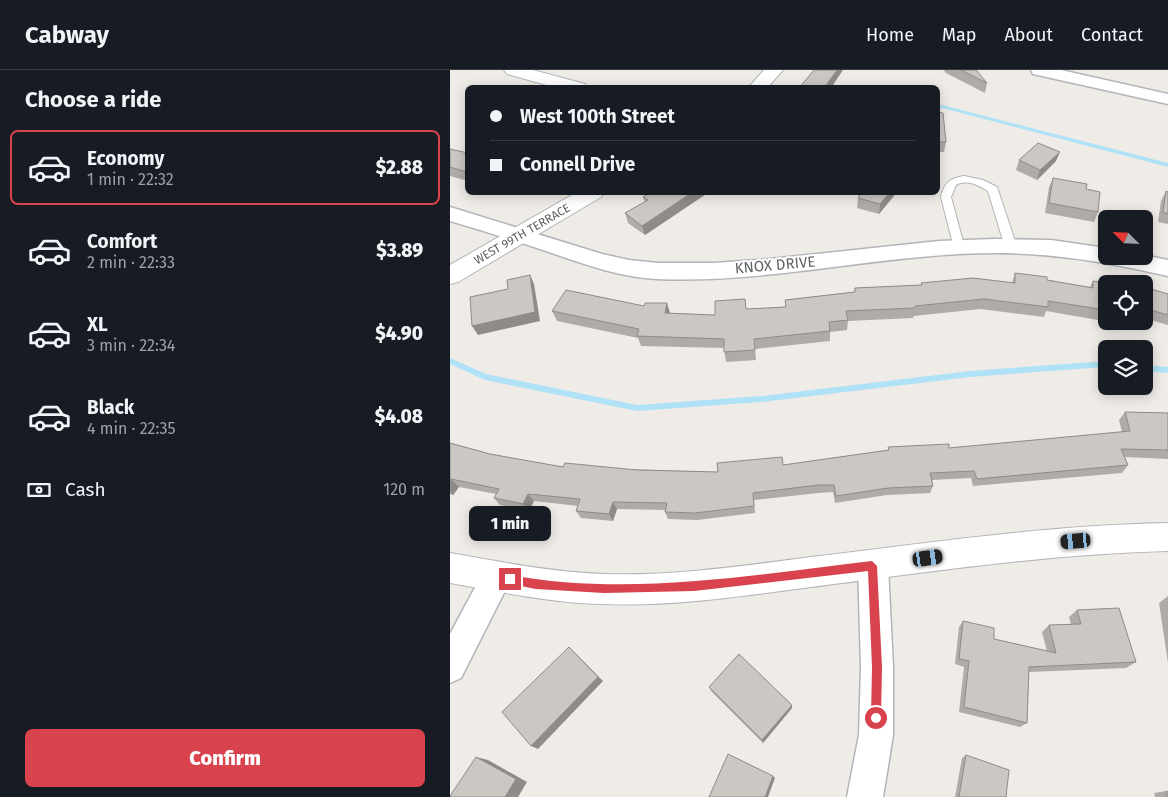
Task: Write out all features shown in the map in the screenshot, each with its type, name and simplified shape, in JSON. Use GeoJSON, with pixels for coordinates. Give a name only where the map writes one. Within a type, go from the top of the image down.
{"type":"FeatureCollection","features":[{"type":"Feature","properties":{"kind":"street"},"geometry":{"type":"LineString","coordinates":[[760,85],[774,70]]}},
{"type":"Feature","properties":{"kind":"street"},"geometry":{"type":"LineString","coordinates":[[1040,70],[1168,99]]}},
{"type":"Feature","properties":{"kind":"street"},"geometry":{"type":"LineString","coordinates":[[519,71],[568,85]]}},
{"type":"Feature","properties":{"kind":"street","name":"WEST 99TH TERRACE"},"geometry":{"type":"LineString","coordinates":[[450,276],[589,195]]}},
{"type":"Feature","properties":{"kind":"street","name":"KNOX DRIVE"},"geometry":{"type":"LineString","coordinates":[[450,214],[573,254],[606,263],[655,271],[696,272],[738,269],[959,249],[1051,247],[1098,254]]}},
{"type":"Feature","properties":{"kind":"street"},"geometry":{"type":"LineString","coordinates":[[1153,265],[1168,268]]}},
{"type":"Feature","properties":{"kind":"street"},"geometry":{"type":"LineString","coordinates":[[450,568],[536,584],[604,589],[694,587],[872,566],[1001,548],[1132,537],[1168,536]]}},
{"type":"Feature","properties":{"kind":"street"},"geometry":{"type":"LineString","coordinates":[[865,797],[876,735],[877,667],[872,566]]}},
{"type":"Feature","properties":{"kind":"street"},"geometry":{"type":"LineString","coordinates":[[450,667],[496,577]]}},
{"type":"Feature","properties":{"kind":"lane"},"geometry":{"type":"LineString","coordinates":[[959,249],[946,197],[946,189],[951,183],[972,179],[983,182],[993,189],[1011,247]]}},
{"type":"Feature","properties":{"kind":"building"},"geometry":{"type":"Polygon","coordinates":[[[814,70],[837,70],[826,85],[802,85],[814,70]]]}},
{"type":"Feature","properties":{"kind":"building"},"geometry":{"type":"Polygon","coordinates":[[[961,70],[976,70],[987,83],[961,70]]]}},
{"type":"Feature","properties":{"kind":"building"},"geometry":{"type":"Polygon","coordinates":[[[940,112],[943,113],[946,142],[940,142],[940,112]]]}},
{"type":"Feature","properties":{"kind":"building"},"geometry":{"type":"Polygon","coordinates":[[[1038,143],[1060,152],[1040,170],[1019,160],[1038,143]]]}},
{"type":"Feature","properties":{"kind":"building"},"geometry":{"type":"Polygon","coordinates":[[[450,149],[465,152],[465,171],[450,167],[450,149]]]}},
{"type":"Feature","properties":{"kind":"building"},"geometry":{"type":"Polygon","coordinates":[[[1053,178],[1087,184],[1086,189],[1100,192],[1098,212],[1049,203],[1053,178]]]}},
{"type":"Feature","properties":{"kind":"building"},"geometry":{"type":"Polygon","coordinates":[[[1166,191],[1168,192],[1168,214],[1163,212],[1166,191]]]}},
{"type":"Feature","properties":{"kind":"building"},"geometry":{"type":"Polygon","coordinates":[[[646,195],[688,195],[642,226],[625,213],[648,200],[643,197],[646,195]]]}},
{"type":"Feature","properties":{"kind":"building"},"geometry":{"type":"Polygon","coordinates":[[[860,195],[888,195],[880,204],[858,198],[860,195]]]}},
{"type":"Feature","properties":{"kind":"building"},"geometry":{"type":"Polygon","coordinates":[[[1015,273],[1047,277],[1047,280],[1093,288],[1093,281],[1098,282],[1098,309],[1048,301],[1048,307],[984,299],[915,306],[915,308],[846,311],[848,320],[829,322],[830,331],[754,339],[755,350],[724,352],[724,339],[637,336],[639,329],[552,311],[566,290],[644,306],[645,303],[667,303],[665,313],[715,315],[715,301],[745,299],[746,309],[786,307],[785,300],[855,292],[855,288],[922,285],[921,283],[973,278],[1015,283],[1015,273]]]}},
{"type":"Feature","properties":{"kind":"building"},"geometry":{"type":"Polygon","coordinates":[[[530,275],[535,312],[472,326],[470,297],[508,289],[507,280],[530,275]]]}},
{"type":"Feature","properties":{"kind":"building"},"geometry":{"type":"Polygon","coordinates":[[[1153,290],[1168,294],[1168,315],[1153,311],[1153,290]]]}},
{"type":"Feature","properties":{"kind":"building"},"geometry":{"type":"Polygon","coordinates":[[[1125,412],[1168,413],[1168,450],[1121,449],[1128,465],[977,479],[974,471],[930,473],[933,486],[888,488],[836,496],[834,485],[818,485],[753,493],[754,506],[695,513],[665,512],[667,503],[613,502],[609,514],[576,511],[580,499],[528,494],[523,504],[494,498],[499,489],[451,479],[450,481],[450,443],[490,454],[563,467],[565,463],[637,470],[718,472],[717,463],[782,457],[783,465],[889,450],[888,447],[949,444],[949,448],[1130,431],[1125,412]]]}},
{"type":"Feature","properties":{"kind":"building"},"geometry":{"type":"Polygon","coordinates":[[[1119,608],[1136,662],[1029,667],[1027,723],[964,707],[969,661],[959,659],[963,621],[994,628],[994,639],[1056,653],[1049,625],[1081,624],[1077,610],[1119,608]]]}},
{"type":"Feature","properties":{"kind":"building"},"geometry":{"type":"Polygon","coordinates":[[[569,647],[598,677],[531,746],[502,712],[569,647]]]}},
{"type":"Feature","properties":{"kind":"building"},"geometry":{"type":"Polygon","coordinates":[[[739,654],[792,705],[762,740],[709,687],[739,654]]]}},
{"type":"Feature","properties":{"kind":"building"},"geometry":{"type":"Polygon","coordinates":[[[728,754],[773,776],[765,797],[709,797],[728,754]]]}},
{"type":"Feature","properties":{"kind":"building"},"geometry":{"type":"Polygon","coordinates":[[[966,755],[1009,770],[1006,797],[959,797],[966,755]]]}},
{"type":"Feature","properties":{"kind":"building"},"geometry":{"type":"Polygon","coordinates":[[[476,757],[516,779],[505,797],[450,797],[476,757]]]}},
{"type":"Feature","properties":{"kind":"waterway"},"geometry":{"type":"LineString","coordinates":[[940,107],[1168,165]]}},
{"type":"Feature","properties":{"kind":"waterway"},"geometry":{"type":"LineString","coordinates":[[450,361],[485,377],[637,408],[761,399],[970,374],[1098,365]]}},
{"type":"Feature","properties":{"kind":"waterway"},"geometry":{"type":"LineString","coordinates":[[1153,369],[1168,370]]}},
{"type":"Feature","properties":{"kind":"route"},"geometry":{"type":"LineString","coordinates":[[510,579],[536,584],[604,589],[694,587],[872,566],[877,667],[876,718]]}}]}
